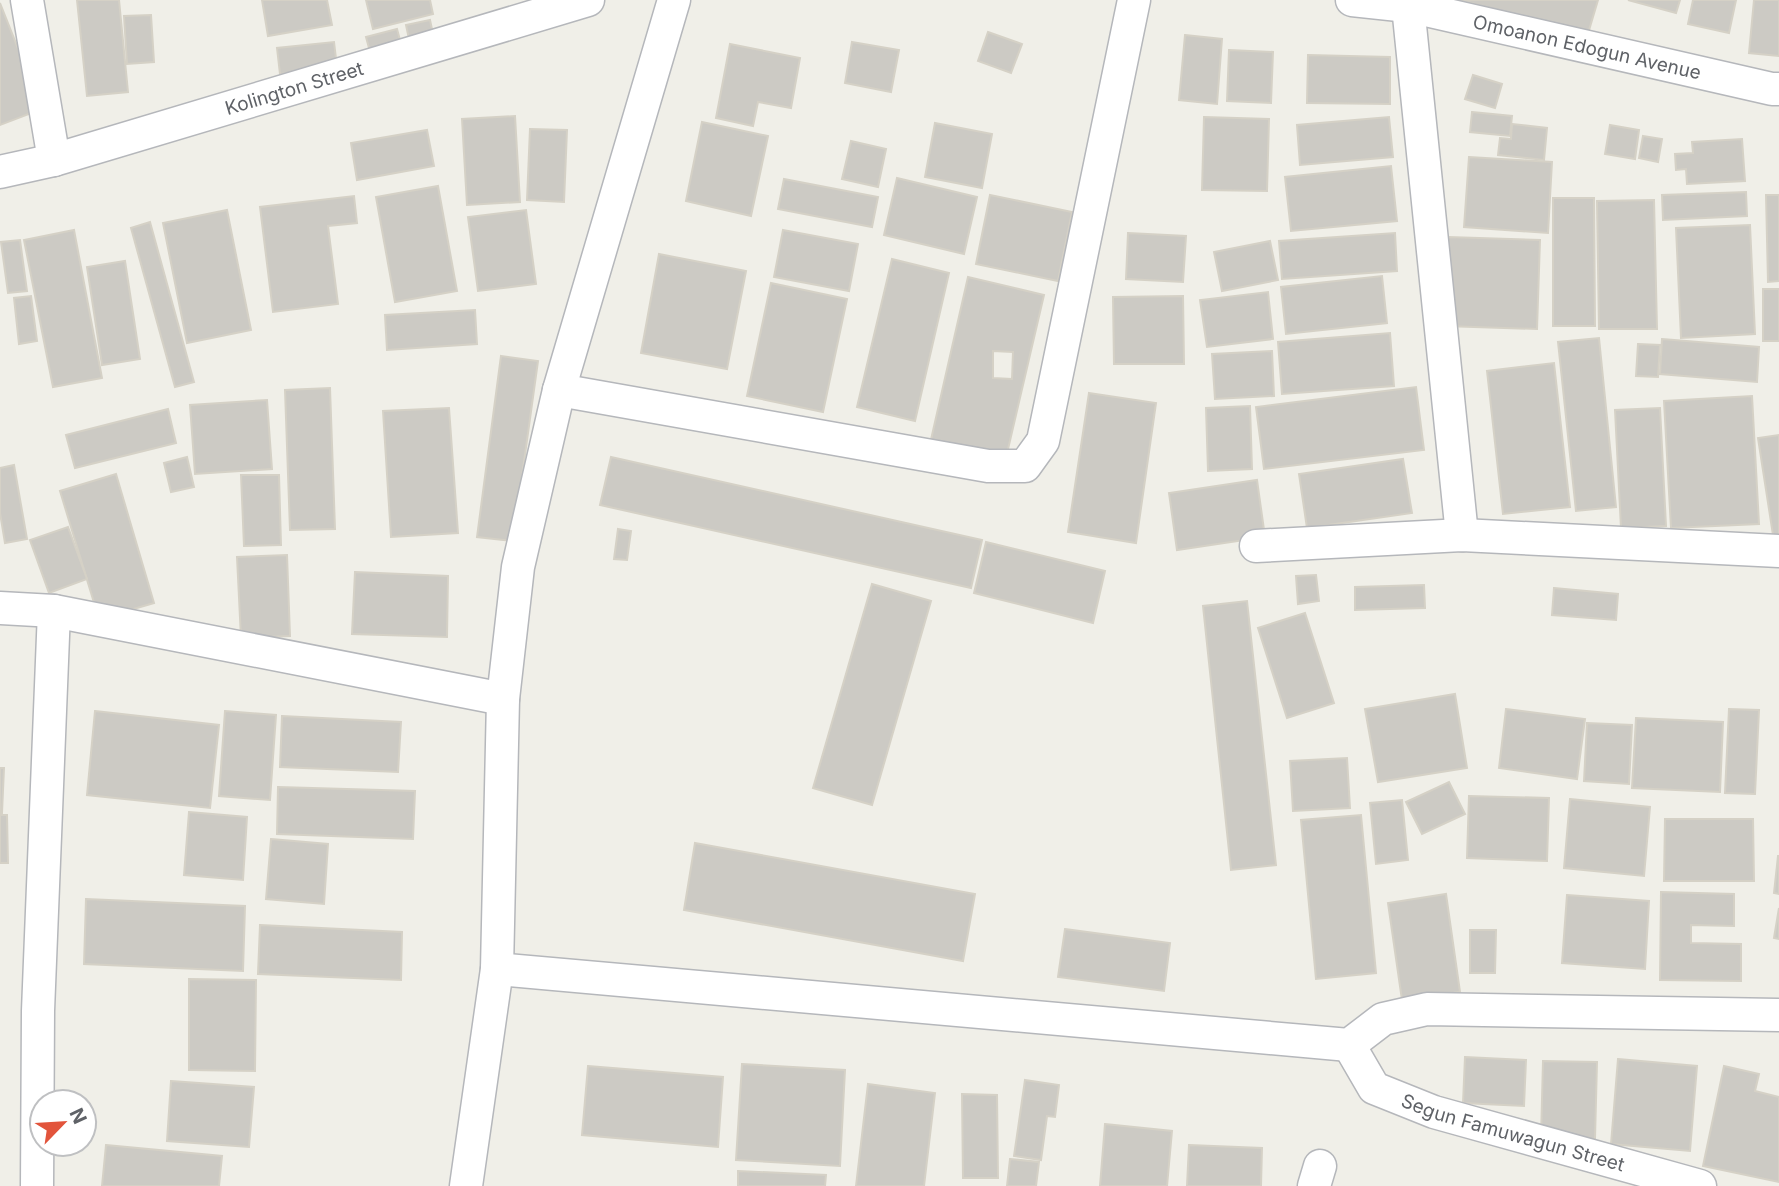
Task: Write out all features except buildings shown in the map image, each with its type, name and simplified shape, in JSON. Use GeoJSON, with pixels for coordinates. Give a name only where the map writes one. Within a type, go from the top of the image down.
{"type":"FeatureCollection","features":[{"type":"Feature","properties":{"kind":"street"},"geometry":{"type":"LineString","coordinates":[[27,0],[54,160]]}},
{"type":"Feature","properties":{"kind":"street","name":"Kolington Street"},"geometry":{"type":"LineString","coordinates":[[0,172],[54,160],[588,0]]}},
{"type":"Feature","properties":{"kind":"street"},"geometry":{"type":"LineString","coordinates":[[466,1186],[497,969],[503,699],[517,567],[559,390],[674,0]]}},
{"type":"Feature","properties":{"kind":"street"},"geometry":{"type":"LineString","coordinates":[[559,390],[988,467],[1025,466],[1043,441],[1133,0]]}},
{"type":"Feature","properties":{"kind":"street","name":"Omoanon Edogun Avenue"},"geometry":{"type":"LineString","coordinates":[[1352,0],[1408,6],[1779,89]]}},
{"type":"Feature","properties":{"kind":"street"},"geometry":{"type":"LineString","coordinates":[[1408,6],[1462,536]]}},
{"type":"Feature","properties":{"kind":"street"},"geometry":{"type":"LineString","coordinates":[[1256,546],[1462,536],[1779,551]]}},
{"type":"Feature","properties":{"kind":"street"},"geometry":{"type":"LineString","coordinates":[[0,608],[54,611],[503,699]]}},
{"type":"Feature","properties":{"kind":"street"},"geometry":{"type":"LineString","coordinates":[[37,1186],[38,1011],[54,611]]}},
{"type":"Feature","properties":{"kind":"street"},"geometry":{"type":"LineString","coordinates":[[497,969],[1349,1045],[1383,1019],[1427,1009],[1779,1015]]}},
{"type":"Feature","properties":{"kind":"street","name":"Segun Famuwagun Street"},"geometry":{"type":"LineString","coordinates":[[1349,1045],[1374,1088],[1434,1112],[1700,1186]]}}]}
